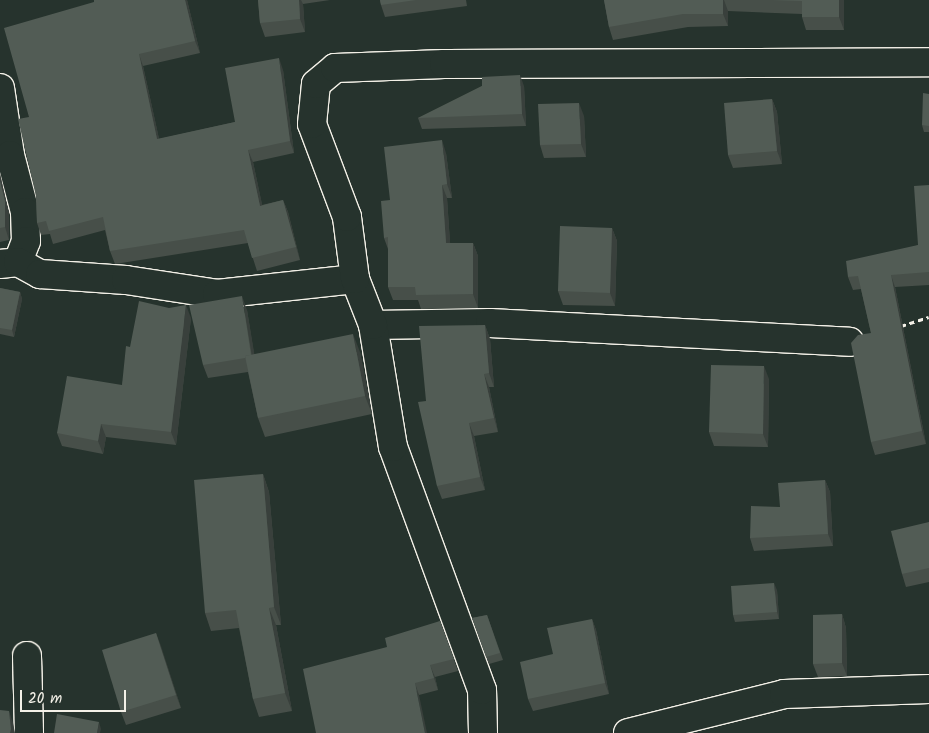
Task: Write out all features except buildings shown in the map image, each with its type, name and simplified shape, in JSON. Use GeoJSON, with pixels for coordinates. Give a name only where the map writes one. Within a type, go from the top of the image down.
{"type":"FeatureCollection","features":[{"type":"Feature","properties":{"kind":"street"},"geometry":{"type":"LineString","coordinates":[[483,733],[482,690],[393,447],[373,324],[355,279],[347,217],[312,124],[316,84],[335,68],[454,64],[929,62]]}},
{"type":"Feature","properties":{"kind":"street"},"geometry":{"type":"LineString","coordinates":[[0,88],[10,155],[25,212],[26,241],[9,263],[40,274],[126,280],[218,294],[355,279]]}},
{"type":"Feature","properties":{"kind":"street"},"geometry":{"type":"LineString","coordinates":[[373,324],[490,323],[849,342]]}},
{"type":"Feature","properties":{"kind":"street"},"geometry":{"type":"LineString","coordinates":[[27,656],[29,733]]}},
{"type":"Feature","properties":{"kind":"street"},"geometry":{"type":"LineString","coordinates":[[628,733],[707,724],[784,694],[929,689]]}},
{"type":"Feature","properties":{"kind":"path"},"geometry":{"type":"LineString","coordinates":[[849,342],[929,317]]}}]}
